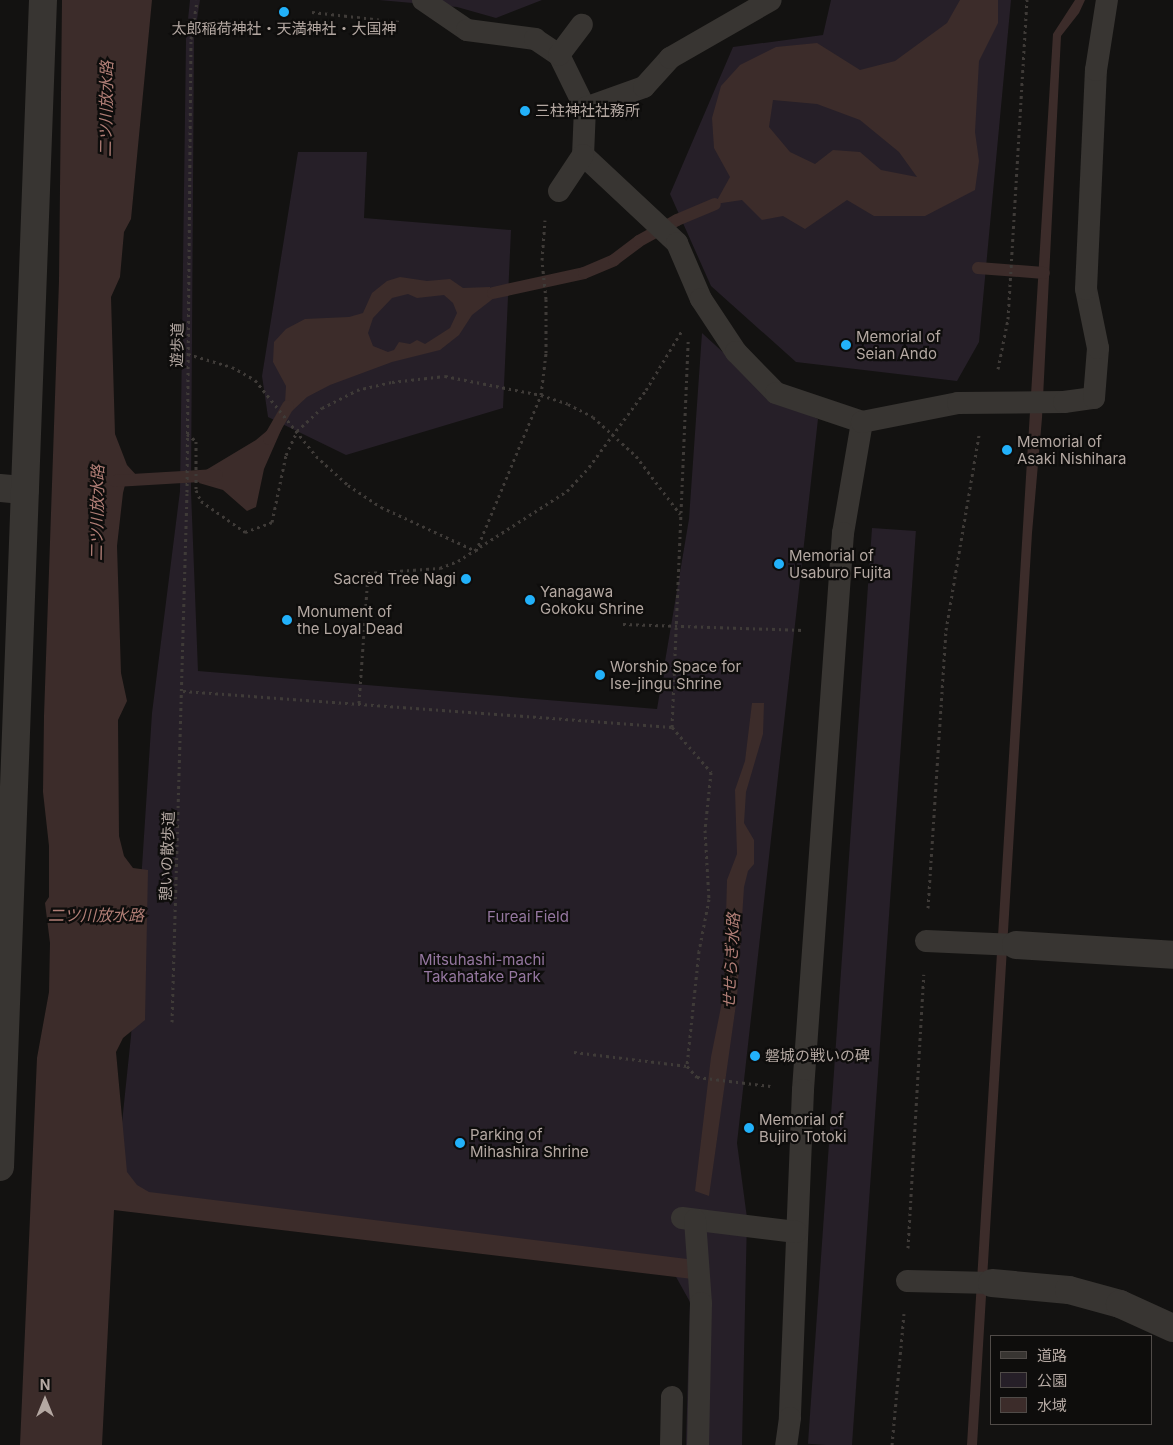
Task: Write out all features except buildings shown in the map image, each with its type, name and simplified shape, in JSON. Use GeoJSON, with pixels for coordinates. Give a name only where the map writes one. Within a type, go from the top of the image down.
{"type":"FeatureCollection","features":[{"type":"Feature","properties":{"kind":"street"},"geometry":{"type":"LineString","coordinates":[[0,1167],[12,489],[43,0]]}},
{"type":"Feature","properties":{"kind":"street"},"geometry":{"type":"LineString","coordinates":[[1003,944],[1173,955]]}},
{"type":"Feature","properties":{"kind":"street"},"geometry":{"type":"LineString","coordinates":[[983,1283],[1069,1290],[1120,1304],[1173,1328]]}},
{"type":"Feature","properties":{"kind":"lane"},"geometry":{"type":"LineString","coordinates":[[423,0],[467,30],[535,39],[559,55],[585,108],[583,155],[559,191]]}},
{"type":"Feature","properties":{"kind":"lane"},"geometry":{"type":"LineString","coordinates":[[585,108],[644,87],[670,58],[771,0]]}},
{"type":"Feature","properties":{"kind":"lane"},"geometry":{"type":"LineString","coordinates":[[583,155],[677,242],[701,299],[736,352],[776,393],[862,422],[958,403],[1064,402],[1094,398],[1098,348],[1086,289],[1096,70],[1107,0]]}},
{"type":"Feature","properties":{"kind":"lane"},"geometry":{"type":"LineString","coordinates":[[559,55],[582,25]]}},
{"type":"Feature","properties":{"kind":"lane"},"geometry":{"type":"LineString","coordinates":[[786,1445],[790,1418],[803,1090],[843,533],[862,422]]}},
{"type":"Feature","properties":{"kind":"lane"},"geometry":{"type":"LineString","coordinates":[[926,941],[1003,944]]}},
{"type":"Feature","properties":{"kind":"lane"},"geometry":{"type":"LineString","coordinates":[[698,1445],[701,1303],[688,1219],[796,1232]]}},
{"type":"Feature","properties":{"kind":"lane"},"geometry":{"type":"LineString","coordinates":[[907,1281],[983,1283]]}},
{"type":"Feature","properties":{"kind":"lane"},"geometry":{"type":"LineString","coordinates":[[671,1445],[672,1397]]}},
{"type":"Feature","properties":{"kind":"path","name":"遊歩道"},"geometry":{"type":"LineString","coordinates":[[183,691],[187,492],[191,38],[197,0]]}},
{"type":"Feature","properties":{"kind":"path"},"geometry":{"type":"LineString","coordinates":[[892,1445],[907,1281],[946,630],[979,436],[1002,353],[1011,284],[1026,0]]}},
{"type":"Feature","properties":{"kind":"path"},"geometry":{"type":"LineString","coordinates":[[312,12],[409,23]]}},
{"type":"Feature","properties":{"kind":"path"},"geometry":{"type":"LineString","coordinates":[[476,552],[541,395],[546,353],[546,299],[542,260],[545,215],[559,191]]}},
{"type":"Feature","properties":{"kind":"path"},"geometry":{"type":"LineString","coordinates":[[359,703],[368,573],[440,568],[476,552],[567,491],[614,434],[646,390],[701,299]]}},
{"type":"Feature","properties":{"kind":"path"},"geometry":{"type":"LineString","coordinates":[[687,1066],[699,951],[709,899],[705,830],[711,772],[672,727],[689,320]]}},
{"type":"Feature","properties":{"kind":"path"},"geometry":{"type":"LineString","coordinates":[[188,354],[232,367],[255,380],[316,456],[348,485],[381,507],[476,552]]}},
{"type":"Feature","properties":{"kind":"path"},"geometry":{"type":"LineString","coordinates":[[187,434],[196,441],[196,490],[201,501],[245,532],[272,522],[286,455],[297,431],[322,408],[357,390],[392,382],[445,376],[541,395],[576,408],[614,434],[636,456],[680,514]]}},
{"type":"Feature","properties":{"kind":"path"},"geometry":{"type":"LineString","coordinates":[[623,624],[836,631]]}},
{"type":"Feature","properties":{"kind":"path"},"geometry":{"type":"LineString","coordinates":[[183,691],[672,727]]}},
{"type":"Feature","properties":{"kind":"path","name":"憩いの散歩道"},"geometry":{"type":"LineString","coordinates":[[172,1022],[183,691]]}},
{"type":"Feature","properties":{"kind":"path"},"geometry":{"type":"LineString","coordinates":[[574,1052],[687,1066],[697,1077],[803,1090]]}},
{"type":"Feature","properties":{"kind":"green space","name":"Mitsuhashi-machi Takahatake Park"},"geometry":{"type":"Polygon","coordinates":[[[190,0],[200,0],[194,39],[191,491],[198,671],[657,709],[689,519],[702,333],[774,399],[818,419],[737,1143],[747,1218],[742,1445],[686,1445],[690,1302],[670,1266],[115,1190],[131,1036],[152,713],[180,491],[186,39],[190,0]]]}},
{"type":"Feature","properties":{"kind":"green space"},"geometry":{"type":"Polygon","coordinates":[[[379,0],[542,0],[496,18],[457,7],[379,0]]]}},
{"type":"Feature","properties":{"kind":"green space"},"geometry":{"type":"Polygon","coordinates":[[[831,0],[1011,0],[979,342],[957,381],[796,362],[711,286],[670,194],[733,47],[823,35],[831,0]]]}},
{"type":"Feature","properties":{"kind":"green space"},"geometry":{"type":"Polygon","coordinates":[[[298,152],[367,152],[364,218],[511,230],[503,408],[346,455],[268,417],[262,376],[298,152]]]}},
{"type":"Feature","properties":{"kind":"green space"},"geometry":{"type":"Polygon","coordinates":[[[872,528],[916,531],[852,1445],[808,1444],[872,528]]]}},
{"type":"Feature","properties":{"kind":"water","name":"二ツ川放水路"},"geometry":{"type":"Polygon","coordinates":[[[62,0],[152,0],[131,219],[124,232],[120,277],[111,297],[115,434],[127,465],[138,477],[125,485],[117,546],[121,673],[127,701],[118,720],[119,836],[124,856],[133,868],[148,870],[145,1020],[123,1038],[116,1052],[127,1172],[137,1185],[149,1192],[687,1259],[701,1280],[114,1210],[102,1445],[20,1445],[37,1058],[49,992],[50,943],[45,903],[49,897],[49,846],[43,792],[59,281],[62,0]]]}},
{"type":"Feature","properties":{"kind":"water"},"geometry":{"type":"Polygon","coordinates":[[[960,0],[998,0],[998,23],[979,61],[975,132],[979,161],[975,190],[925,216],[874,216],[847,200],[805,229],[783,216],[762,220],[742,200],[715,204],[730,177],[714,148],[712,118],[721,86],[740,65],[776,47],[817,43],[860,70],[895,61],[947,23],[960,0]],[[773,100],[769,127],[790,152],[815,164],[833,150],[860,152],[881,170],[917,177],[899,152],[860,120],[817,104],[773,100]]]}},
{"type":"Feature","properties":{"kind":"water"},"geometry":{"type":"Polygon","coordinates":[[[1075,0],[1085,0],[1079,13],[1061,36],[1042,418],[1032,533],[977,1445],[967,1445],[1053,34],[1075,0]]]}},
{"type":"Feature","properties":{"kind":"water"},"geometry":{"type":"Polygon","coordinates":[[[400,277],[427,281],[450,279],[463,288],[490,287],[494,298],[472,315],[459,335],[440,350],[392,362],[330,385],[307,397],[292,411],[285,403],[286,386],[273,362],[274,342],[286,329],[305,319],[349,317],[363,313],[372,293],[387,281],[400,277]],[[408,294],[392,298],[373,318],[368,333],[373,346],[388,352],[394,350],[399,342],[410,344],[417,340],[425,344],[450,328],[457,313],[453,303],[444,295],[417,298],[408,294]]]}},
{"type":"Feature","properties":{"kind":"water"},"geometry":{"type":"Polygon","coordinates":[[[275,424],[282,428],[264,469],[256,507],[247,511],[223,490],[199,483],[201,473],[256,440],[275,424]]]}},
{"type":"Feature","properties":{"kind":"water","name":"せせらぎ水路"},"geometry":{"type":"Polygon","coordinates":[[[752,703],[764,703],[763,734],[746,792],[744,823],[754,840],[754,864],[748,871],[744,887],[737,997],[709,1196],[695,1191],[711,1057],[724,992],[727,880],[737,854],[735,790],[745,761],[752,703]]]}},
{"type":"Feature","properties":{"kind":"waterway"},"geometry":{"type":"LineString","coordinates":[[493,293],[584,273],[614,260],[639,241],[677,220],[715,204]]}},
{"type":"Feature","properties":{"kind":"waterway"},"geometry":{"type":"LineString","coordinates":[[978,268],[1044,273]]}},
{"type":"Feature","properties":{"kind":"waterway"},"geometry":{"type":"LineString","coordinates":[[269,439],[288,406]]}},
{"type":"Feature","properties":{"kind":"waterway"},"geometry":{"type":"LineString","coordinates":[[115,481],[217,475]]}},
{"type":"Feature","properties":{"kind":"place","name":"太郎稲荷神社・天満神社・大国神"},"geometry":{"type":"Point","coordinates":[284,12]}},
{"type":"Feature","properties":{"kind":"place","name":"三柱神社社務所"},"geometry":{"type":"Point","coordinates":[525,111]}},
{"type":"Feature","properties":{"kind":"place","name":"Memorial of Seian Ando"},"geometry":{"type":"Point","coordinates":[846,345]}},
{"type":"Feature","properties":{"kind":"place","name":"Memorial of Asaki Nishihara"},"geometry":{"type":"Point","coordinates":[1007,450]}},
{"type":"Feature","properties":{"kind":"place","name":"Memorial of Usaburo Fujita"},"geometry":{"type":"Point","coordinates":[779,564]}},
{"type":"Feature","properties":{"kind":"place","name":"Sacred Tree Nagi"},"geometry":{"type":"Point","coordinates":[466,579]}},
{"type":"Feature","properties":{"kind":"place","name":"Yanagawa Gokoku Shrine"},"geometry":{"type":"Point","coordinates":[530,600]}},
{"type":"Feature","properties":{"kind":"place","name":"Monument of the Loyal Dead"},"geometry":{"type":"Point","coordinates":[287,620]}},
{"type":"Feature","properties":{"kind":"place","name":"Worship Space for Ise-jingu Shrine"},"geometry":{"type":"Point","coordinates":[600,675]}},
{"type":"Feature","properties":{"kind":"place","name":"磐城の戦いの碑"},"geometry":{"type":"Point","coordinates":[755,1056]}},
{"type":"Feature","properties":{"kind":"place","name":"Memorial of Bujiro Totoki"},"geometry":{"type":"Point","coordinates":[749,1128]}},
{"type":"Feature","properties":{"kind":"place","name":"Parking of Mihashira Shrine"},"geometry":{"type":"Point","coordinates":[460,1143]}},
{"type":"Feature","properties":{"kind":"park label","name":"Fureai Field"},"geometry":{"type":"Point","coordinates":[528,917]}}]}
